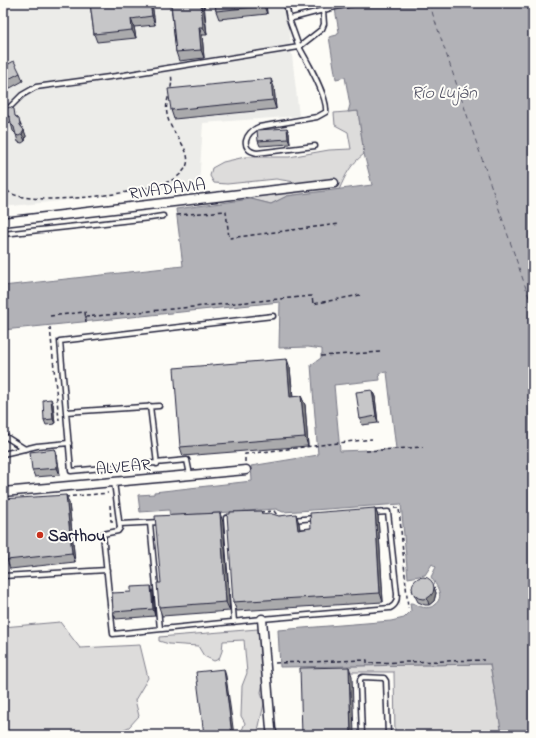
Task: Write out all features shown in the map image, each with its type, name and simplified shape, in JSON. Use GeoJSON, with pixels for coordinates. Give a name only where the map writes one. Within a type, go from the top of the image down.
{"type":"FeatureCollection","features":[{"type":"Feature","properties":{"kind":"street","name":"RIVADAVIA"},"geometry":{"type":"LineString","coordinates":[[3,222],[334,183]]}},
{"type":"Feature","properties":{"kind":"street","name":"ALVEAR"},"geometry":{"type":"LineString","coordinates":[[3,492],[246,470]]}},
{"type":"Feature","properties":{"kind":"street"},"geometry":{"type":"LineString","coordinates":[[262,619],[271,729],[273,735]]}},
{"type":"Feature","properties":{"kind":"lane"},"geometry":{"type":"LineString","coordinates":[[286,3],[289,19],[299,47],[321,93],[326,112],[317,117],[259,126],[252,129],[248,134],[246,142],[248,149],[251,152],[315,146]]}},
{"type":"Feature","properties":{"kind":"lane"},"geometry":{"type":"LineString","coordinates":[[289,19],[352,4]]}},
{"type":"Feature","properties":{"kind":"lane"},"geometry":{"type":"LineString","coordinates":[[3,114],[22,95],[36,87],[170,68],[299,47],[322,29],[324,24],[323,10]]}},
{"type":"Feature","properties":{"kind":"lane"},"geometry":{"type":"LineString","coordinates":[[3,234],[163,216]]}},
{"type":"Feature","properties":{"kind":"lane"},"geometry":{"type":"LineString","coordinates":[[190,475],[187,460],[71,471],[60,341],[273,316]]}},
{"type":"Feature","properties":{"kind":"lane"},"geometry":{"type":"LineString","coordinates":[[150,406],[157,464]]}},
{"type":"Feature","properties":{"kind":"lane"},"geometry":{"type":"LineString","coordinates":[[66,412],[160,406]]}},
{"type":"Feature","properties":{"kind":"lane"},"geometry":{"type":"LineString","coordinates":[[3,435],[25,449]]}},
{"type":"Feature","properties":{"kind":"lane"},"geometry":{"type":"LineString","coordinates":[[3,454],[44,445],[69,442]]}},
{"type":"Feature","properties":{"kind":"lane"},"geometry":{"type":"LineString","coordinates":[[114,482],[120,523],[118,531],[103,534],[113,634],[390,608],[395,605],[397,601],[397,594],[388,512],[365,514]]}},
{"type":"Feature","properties":{"kind":"lane"},"geometry":{"type":"LineString","coordinates":[[288,520],[320,517]]}},
{"type":"Feature","properties":{"kind":"lane"},"geometry":{"type":"LineString","coordinates":[[226,518],[234,622]]}},
{"type":"Feature","properties":{"kind":"lane"},"geometry":{"type":"LineString","coordinates":[[219,519],[234,518]]}},
{"type":"Feature","properties":{"kind":"lane"},"geometry":{"type":"LineString","coordinates":[[120,523],[166,522]]}},
{"type":"Feature","properties":{"kind":"lane"},"geometry":{"type":"LineString","coordinates":[[150,523],[160,630]]}},
{"type":"Feature","properties":{"kind":"lane"},"geometry":{"type":"LineString","coordinates":[[3,576],[107,570]]}},
{"type":"Feature","properties":{"kind":"lane"},"geometry":{"type":"LineString","coordinates":[[362,735],[360,680],[363,677],[384,678],[386,680],[388,735]]}},
{"type":"Feature","properties":{"kind":"path"},"geometry":{"type":"LineString","coordinates":[[3,170],[6,178],[5,186],[8,191],[14,195],[28,198],[78,198],[134,191],[162,184],[178,176],[188,161],[187,153],[169,123],[165,108],[172,77],[170,68]]}},
{"type":"Feature","properties":{"kind":"path"},"geometry":{"type":"LineString","coordinates":[[177,215],[226,211],[229,238],[339,224]]}},
{"type":"Feature","properties":{"kind":"path"},"geometry":{"type":"LineString","coordinates":[[85,317],[312,296],[313,304],[360,295]]}},
{"type":"Feature","properties":{"kind":"path"},"geometry":{"type":"LineString","coordinates":[[50,316],[85,312],[86,322]]}},
{"type":"Feature","properties":{"kind":"path"},"geometry":{"type":"LineString","coordinates":[[50,327],[59,420]]}},
{"type":"Feature","properties":{"kind":"path"},"geometry":{"type":"LineString","coordinates":[[321,356],[380,352]]}},
{"type":"Feature","properties":{"kind":"path"},"geometry":{"type":"LineString","coordinates":[[246,470],[245,454],[372,439]]}},
{"type":"Feature","properties":{"kind":"path"},"geometry":{"type":"LineString","coordinates":[[366,451],[423,447]]}},
{"type":"Feature","properties":{"kind":"path"},"geometry":{"type":"LineString","coordinates":[[63,497],[108,492],[111,521],[120,523]]}},
{"type":"Feature","properties":{"kind":"path"},"geometry":{"type":"LineString","coordinates":[[391,508],[399,508],[408,608]]}},
{"type":"Feature","properties":{"kind":"path"},"geometry":{"type":"LineString","coordinates":[[258,512],[274,511],[277,515],[282,516]]}},
{"type":"Feature","properties":{"kind":"path"},"geometry":{"type":"LineString","coordinates":[[275,663],[367,660],[367,663],[484,660]]}},
{"type":"Feature","properties":{"kind":"shaded area"},"geometry":{"type":"Polygon","coordinates":[[[3,3],[286,3],[299,116],[203,123],[199,186],[3,207],[3,3]]]}},
{"type":"Feature","properties":{"kind":"shaded area"},"geometry":{"type":"Polygon","coordinates":[[[358,111],[364,154],[349,170],[339,190],[287,196],[271,204],[251,199],[295,182],[276,179],[227,184],[214,183],[210,176],[212,168],[223,162],[245,157],[289,157],[329,150],[351,149],[348,132],[335,125],[334,113],[358,111]]]}},
{"type":"Feature","properties":{"kind":"shaded area"},"geometry":{"type":"Polygon","coordinates":[[[60,622],[80,648],[140,645],[148,678],[135,700],[139,716],[129,727],[120,731],[120,735],[3,735],[3,627],[60,622]]]}},
{"type":"Feature","properties":{"kind":"shaded area"},"geometry":{"type":"Polygon","coordinates":[[[258,629],[263,683],[261,692],[264,704],[257,735],[240,735],[245,723],[241,716],[242,686],[247,673],[244,640],[223,641],[219,659],[214,661],[204,656],[198,646],[169,644],[159,641],[159,637],[258,629]]]}},
{"type":"Feature","properties":{"kind":"shaded area"},"geometry":{"type":"Polygon","coordinates":[[[490,664],[502,735],[395,735],[394,672],[348,672],[348,666],[490,664]]]}},
{"type":"Feature","properties":{"kind":"water","name":"Río Luján"},"geometry":{"type":"Polygon","coordinates":[[[334,3],[533,3],[533,735],[502,735],[490,664],[280,667],[278,630],[391,621],[404,618],[411,611],[410,603],[427,608],[438,602],[440,595],[439,591],[431,577],[436,567],[432,564],[425,575],[408,578],[401,504],[283,512],[276,509],[170,516],[169,510],[140,512],[138,495],[252,481],[251,466],[318,455],[311,365],[321,358],[322,349],[308,347],[279,348],[280,302],[3,330],[3,286],[183,266],[176,209],[251,199],[271,204],[287,196],[372,185],[364,154],[358,111],[348,112],[350,105],[345,77],[336,79],[329,37],[337,35],[339,32],[334,3]],[[387,372],[379,373],[380,380],[334,385],[340,451],[396,449],[387,372]]]}},
{"type":"Feature","properties":{"kind":"building"},"geometry":{"type":"Polygon","coordinates":[[[90,3],[150,3],[152,16],[131,19],[132,30],[94,34],[90,3]]]}},
{"type":"Feature","properties":{"kind":"building"},"geometry":{"type":"Polygon","coordinates":[[[171,3],[201,3],[203,27],[199,27],[201,50],[176,52],[171,3]]]}},
{"type":"Feature","properties":{"kind":"building"},"geometry":{"type":"Polygon","coordinates":[[[215,3],[264,3],[264,6],[216,11],[215,3]]]}},
{"type":"Feature","properties":{"kind":"building"},"geometry":{"type":"Polygon","coordinates":[[[14,61],[20,73],[3,82],[3,67],[14,61]]]}},
{"type":"Feature","properties":{"kind":"building"},"geometry":{"type":"Polygon","coordinates":[[[271,79],[273,100],[171,110],[168,89],[271,79]]]}},
{"type":"Feature","properties":{"kind":"building"},"geometry":{"type":"Polygon","coordinates":[[[10,107],[14,109],[15,116],[19,119],[20,125],[24,130],[19,136],[16,135],[14,127],[11,124],[10,117],[6,115],[3,110],[10,107]]]}},
{"type":"Feature","properties":{"kind":"building"},"geometry":{"type":"Polygon","coordinates":[[[287,128],[288,139],[258,141],[257,130],[287,128]]]}},
{"type":"Feature","properties":{"kind":"building"},"geometry":{"type":"Polygon","coordinates":[[[287,359],[290,397],[301,396],[305,437],[180,447],[174,368],[287,359]]]}},
{"type":"Feature","properties":{"kind":"building"},"geometry":{"type":"Polygon","coordinates":[[[372,390],[376,416],[360,419],[356,392],[372,390]]]}},
{"type":"Feature","properties":{"kind":"building"},"geometry":{"type":"Polygon","coordinates":[[[51,399],[53,419],[44,420],[43,400],[51,399]]]}},
{"type":"Feature","properties":{"kind":"building"},"geometry":{"type":"Polygon","coordinates":[[[55,449],[57,468],[32,470],[30,452],[55,449]]]}},
{"type":"Feature","properties":{"kind":"building","name":"Sarthou"},"geometry":{"type":"Polygon","coordinates":[[[66,495],[72,553],[7,560],[3,518],[3,499],[66,495]]]}},
{"type":"Feature","properties":{"kind":"building"},"geometry":{"type":"Polygon","coordinates":[[[375,508],[380,593],[233,602],[227,514],[230,514],[230,512],[261,511],[262,514],[269,513],[279,516],[296,514],[298,530],[311,528],[310,513],[375,508]]]}},
{"type":"Feature","properties":{"kind":"building"},"geometry":{"type":"Polygon","coordinates":[[[220,513],[226,602],[159,607],[157,583],[161,583],[155,516],[220,513]]]}},
{"type":"Feature","properties":{"kind":"building"},"geometry":{"type":"Polygon","coordinates":[[[423,577],[427,578],[433,584],[433,592],[427,598],[423,599],[419,598],[413,592],[412,588],[413,584],[419,578],[423,577]]]}},
{"type":"Feature","properties":{"kind":"building"},"geometry":{"type":"Polygon","coordinates":[[[151,586],[153,609],[113,612],[112,593],[131,592],[131,587],[151,586]]]}},
{"type":"Feature","properties":{"kind":"building"},"geometry":{"type":"Polygon","coordinates":[[[349,667],[351,735],[302,735],[300,668],[349,667]]]}},
{"type":"Feature","properties":{"kind":"building"},"geometry":{"type":"Polygon","coordinates":[[[224,669],[232,735],[204,735],[196,672],[224,669]]]}},
{"type":"Feature","properties":{"kind":"ferry route"},"geometry":{"type":"LineString","coordinates":[[430,3],[533,309]]}},
{"type":"Feature","properties":{"kind":"place","name":"Sarthou"},"geometry":{"type":"Point","coordinates":[40,535]}}]}
